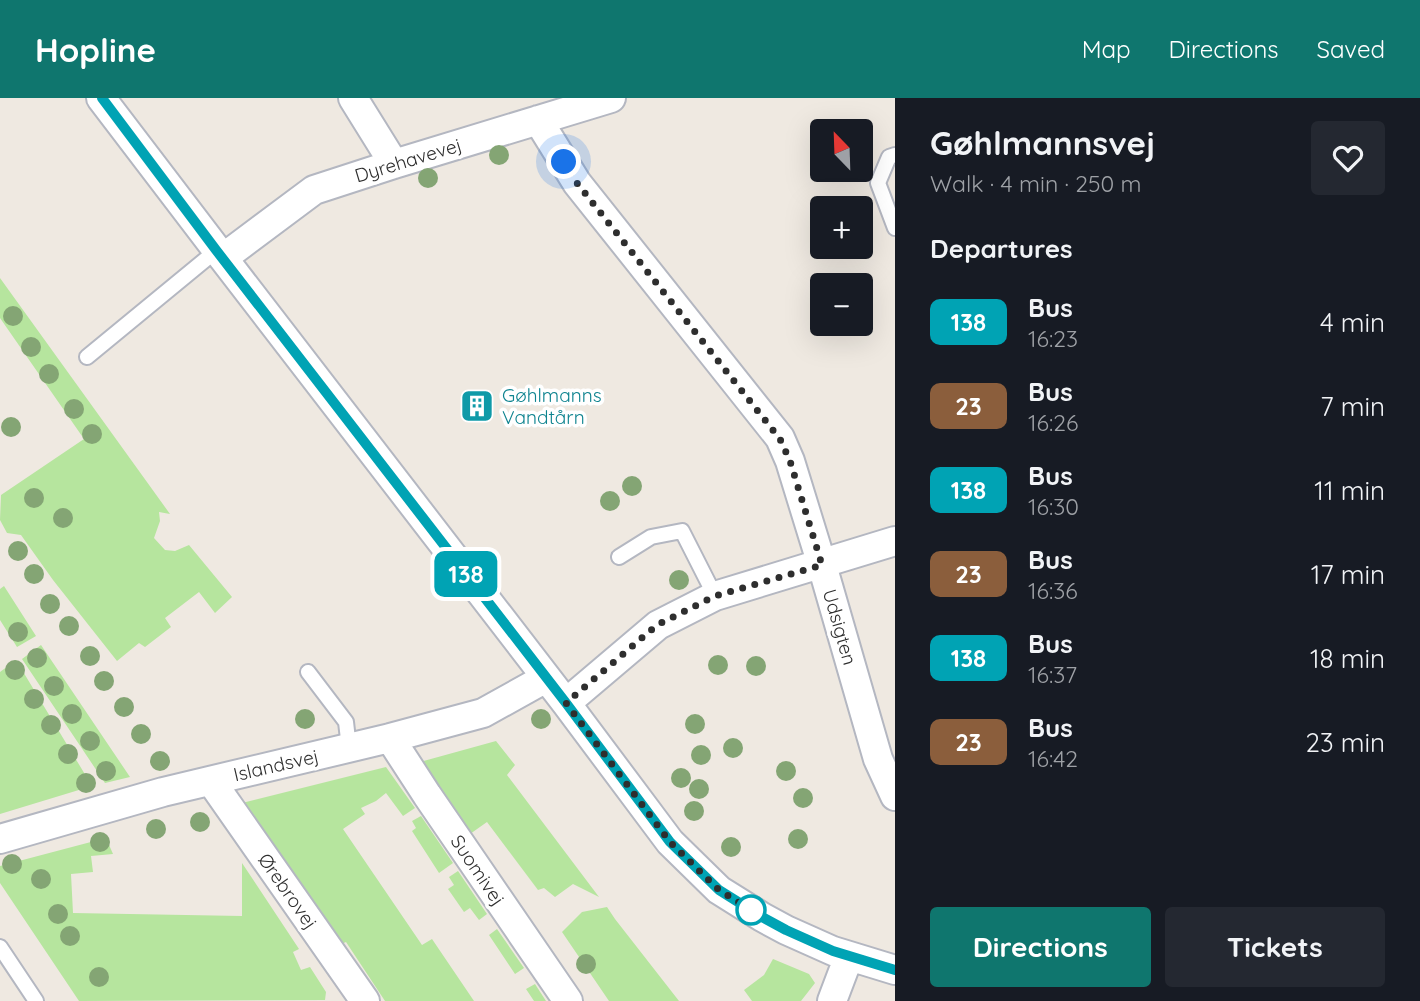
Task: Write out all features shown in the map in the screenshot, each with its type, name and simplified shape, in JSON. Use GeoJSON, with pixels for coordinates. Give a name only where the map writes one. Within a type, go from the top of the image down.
{"type":"FeatureCollection","features":[{"type":"Feature","properties":{"kind":"street"},"geometry":{"type":"LineString","coordinates":[[102,98],[670,842],[719,890],[762,917],[849,956],[895,970]]}},
{"type":"Feature","properties":{"kind":"street"},"geometry":{"type":"LineString","coordinates":[[353,98],[394,164]]}},
{"type":"Feature","properties":{"kind":"street","name":"Dyrehavevej"},"geometry":{"type":"LineString","coordinates":[[220,254],[314,190],[611,98]]}},
{"type":"Feature","properties":{"kind":"street","name":"Udsigten"},"geometry":{"type":"LineString","coordinates":[[538,120],[577,183],[780,439],[790,461],[822,565],[878,759],[895,796]]}},
{"type":"Feature","properties":{"kind":"street"},"geometry":{"type":"LineString","coordinates":[[566,703],[657,625],[715,596],[895,541]]}},
{"type":"Feature","properties":{"kind":"street","name":"Islandsvej"},"geometry":{"type":"LineString","coordinates":[[0,839],[211,780],[483,713],[546,678]]}},
{"type":"Feature","properties":{"kind":"street","name":"Suomivej"},"geometry":{"type":"LineString","coordinates":[[390,738],[568,1001]]}},
{"type":"Feature","properties":{"kind":"street","name":"Ørebrovej"},"geometry":{"type":"LineString","coordinates":[[211,780],[365,1001]]}},
{"type":"Feature","properties":{"kind":"street"},"geometry":{"type":"LineString","coordinates":[[832,1001],[849,956]]}},
{"type":"Feature","properties":{"kind":"lane"},"geometry":{"type":"LineString","coordinates":[[895,155],[889,157],[878,183],[895,228]]}},
{"type":"Feature","properties":{"kind":"lane"},"geometry":{"type":"LineString","coordinates":[[87,357],[220,254]]}},
{"type":"Feature","properties":{"kind":"lane"},"geometry":{"type":"LineString","coordinates":[[619,557],[652,537],[682,531],[715,596]]}},
{"type":"Feature","properties":{"kind":"lane"},"geometry":{"type":"LineString","coordinates":[[308,672],[346,722],[349,748]]}},
{"type":"Feature","properties":{"kind":"lane"},"geometry":{"type":"LineString","coordinates":[[0,947],[36,1001]]}},
{"type":"Feature","properties":{"kind":"green space"},"geometry":{"type":"Polygon","coordinates":[[[0,278],[170,514],[159,512],[160,521],[154,538],[165,550],[175,551],[189,545],[232,597],[215,613],[199,592],[165,618],[171,627],[145,647],[139,643],[117,661],[21,535],[7,533],[0,520],[1,495],[84,439],[0,318],[0,278]]]}},
{"type":"Feature","properties":{"kind":"green space"},"geometry":{"type":"Polygon","coordinates":[[[4,586],[36,636],[17,647],[0,620],[0,589],[4,586]]]}},
{"type":"Feature","properties":{"kind":"green space"},"geometry":{"type":"Polygon","coordinates":[[[41,645],[130,777],[105,783],[22,659],[41,645]]]}},
{"type":"Feature","properties":{"kind":"green space"},"geometry":{"type":"Polygon","coordinates":[[[16,660],[92,786],[0,814],[0,672],[16,660]]]}},
{"type":"Feature","properties":{"kind":"green space"},"geometry":{"type":"Polygon","coordinates":[[[496,741],[515,765],[507,775],[599,897],[573,884],[555,897],[544,888],[538,890],[487,822],[470,834],[420,762],[496,741]]]}},
{"type":"Feature","properties":{"kind":"green space"},"geometry":{"type":"Polygon","coordinates":[[[386,767],[415,808],[403,816],[386,793],[361,808],[365,814],[343,829],[422,945],[432,939],[474,1001],[385,1001],[346,942],[337,946],[242,803],[386,767]]]}},
{"type":"Feature","properties":{"kind":"green space"},"geometry":{"type":"Polygon","coordinates":[[[421,816],[453,863],[439,873],[412,831],[416,828],[412,821],[421,816]]]}},
{"type":"Feature","properties":{"kind":"green space"},"geometry":{"type":"Polygon","coordinates":[[[106,838],[113,854],[91,856],[93,872],[71,874],[73,913],[242,916],[242,863],[299,949],[293,952],[301,970],[310,967],[326,992],[325,1000],[79,1001],[0,883],[0,866],[106,838]]]}},
{"type":"Feature","properties":{"kind":"green space"},"geometry":{"type":"Polygon","coordinates":[[[458,871],[487,914],[479,920],[470,908],[464,912],[448,889],[454,885],[449,877],[458,871]]]}},
{"type":"Feature","properties":{"kind":"green space"},"geometry":{"type":"Polygon","coordinates":[[[607,907],[679,1001],[609,1001],[562,932],[582,912],[607,907]]]}},
{"type":"Feature","properties":{"kind":"green space"},"geometry":{"type":"Polygon","coordinates":[[[497,929],[524,968],[515,974],[489,935],[497,929]]]}},
{"type":"Feature","properties":{"kind":"green space"},"geometry":{"type":"Polygon","coordinates":[[[773,959],[809,974],[815,983],[801,1001],[752,1001],[744,990],[764,975],[773,959]]]}},
{"type":"Feature","properties":{"kind":"green space"},"geometry":{"type":"Polygon","coordinates":[[[535,984],[546,1001],[534,1001],[526,989],[535,984]]]}},
{"type":"Feature","properties":{"kind":"bus line","name":"138"},"geometry":{"type":"LineString","coordinates":[[102,98],[670,842],[719,890],[762,917],[833,951],[895,970]]}},
{"type":"Feature","properties":{"kind":"place","name":"Gøhlmanns Vandtårn"},"geometry":{"type":"Point","coordinates":[477,406]}},
{"type":"Feature","properties":{"kind":"route"},"geometry":{"type":"LineString","coordinates":[[564,162],[577,183],[780,439],[790,461],[822,565],[715,596],[657,625],[566,703],[670,842],[719,890],[751,910]]}}]}
